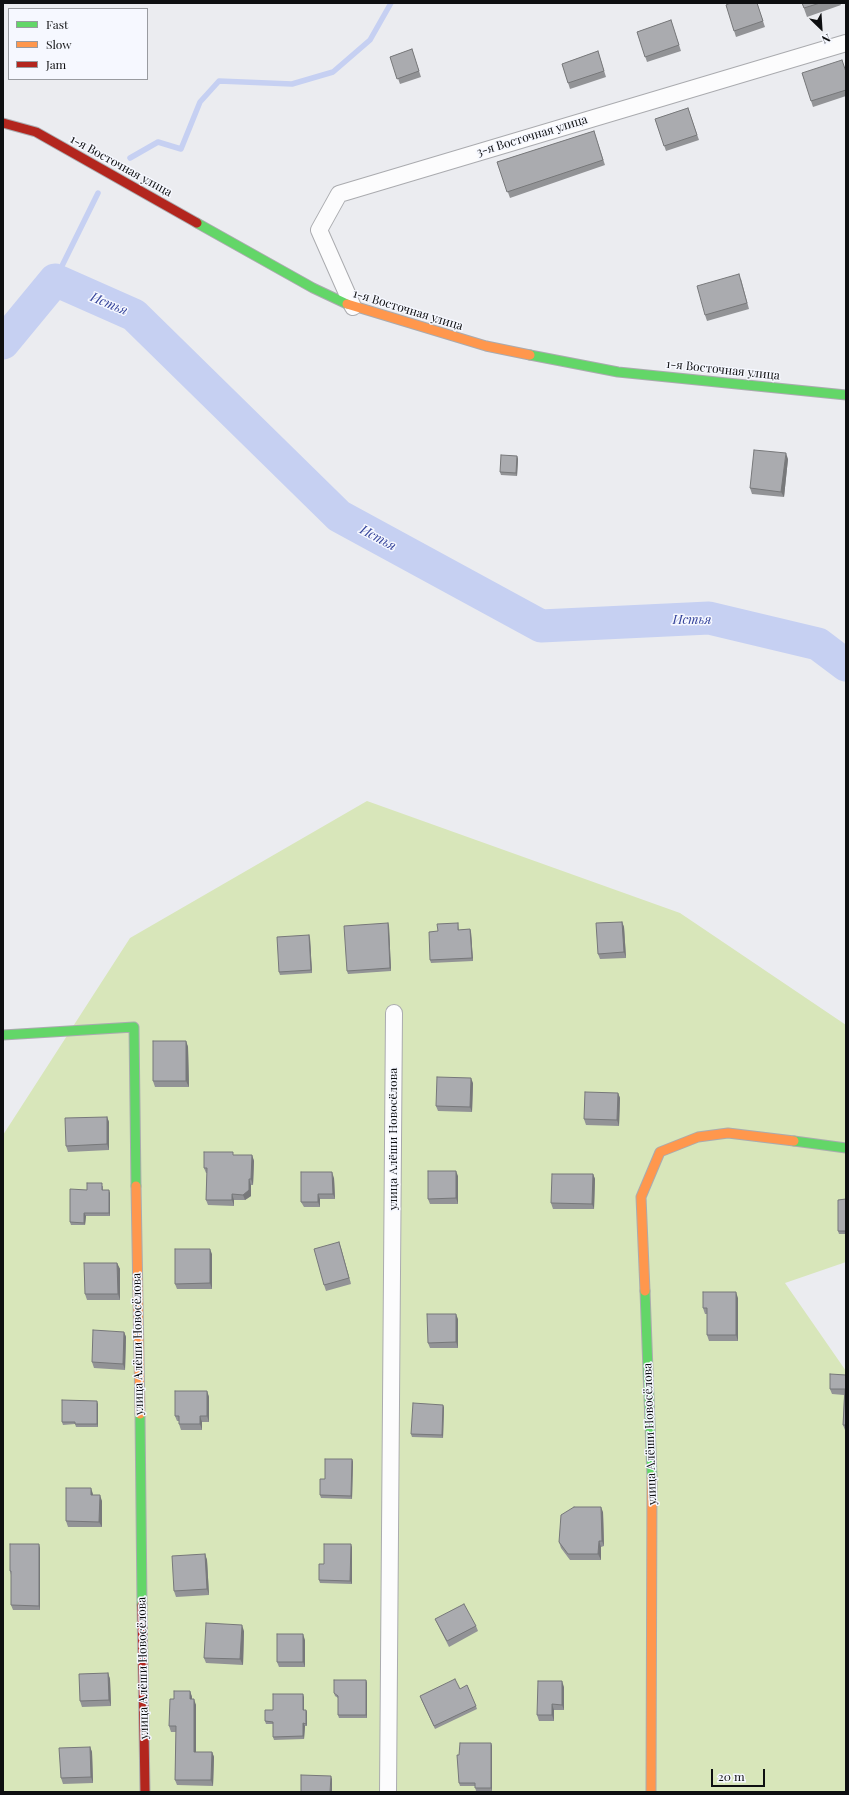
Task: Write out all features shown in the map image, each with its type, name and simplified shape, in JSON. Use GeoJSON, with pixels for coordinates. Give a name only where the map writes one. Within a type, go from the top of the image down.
{"type":"FeatureCollection","features":[{"type":"Feature","properties":{"kind":"street","name":"3-я Восточная улица"},"geometry":{"type":"LineString","coordinates":[[353,307],[319,230],[339,194],[846,43]]}},
{"type":"Feature","properties":{"kind":"street","name":"1-я Восточная улица"},"geometry":{"type":"LineString","coordinates":[[3,123],[36,132],[313,288],[353,307],[486,346],[618,372],[846,396]]}},
{"type":"Feature","properties":{"kind":"street","name":"улица Алёши Новосёлова"},"geometry":{"type":"LineString","coordinates":[[388,1792],[394,1013]]}},
{"type":"Feature","properties":{"kind":"street","name":"улица Алёши Новосёлова"},"geometry":{"type":"LineString","coordinates":[[3,1035],[134,1027],[145,1792]]}},
{"type":"Feature","properties":{"kind":"street","name":"улица Алёши Новосёлова"},"geometry":{"type":"LineString","coordinates":[[651,1792],[652,1483],[641,1197],[660,1152],[698,1137],[728,1133],[846,1148]]}},
{"type":"Feature","properties":{"kind":"green space"},"geometry":{"type":"Polygon","coordinates":[[[367,801],[680,913],[846,1025],[846,1262],[785,1283],[846,1371],[846,1792],[3,1792],[3,1135],[130,938],[367,801]]]}},
{"type":"Feature","properties":{"kind":"building"},"geometry":{"type":"Polygon","coordinates":[[[730,3],[757,3],[763,21],[734,31],[726,5],[730,3]]]}},
{"type":"Feature","properties":{"kind":"building"},"geometry":{"type":"Polygon","coordinates":[[[802,3],[820,3],[804,8],[802,3]]]}},
{"type":"Feature","properties":{"kind":"building"},"geometry":{"type":"Polygon","coordinates":[[[671,20],[679,45],[645,57],[637,32],[671,20]]]}},
{"type":"Feature","properties":{"kind":"building"},"geometry":{"type":"Polygon","coordinates":[[[412,49],[419,71],[397,79],[390,57],[412,49]]]}},
{"type":"Feature","properties":{"kind":"building"},"geometry":{"type":"Polygon","coordinates":[[[598,51],[604,71],[568,83],[562,64],[598,51]]]}},
{"type":"Feature","properties":{"kind":"building"},"geometry":{"type":"Polygon","coordinates":[[[842,60],[846,72],[846,90],[811,101],[802,73],[842,60]]]}},
{"type":"Feature","properties":{"kind":"building"},"geometry":{"type":"Polygon","coordinates":[[[688,108],[697,135],[664,146],[655,119],[688,108]]]}},
{"type":"Feature","properties":{"kind":"building"},"geometry":{"type":"Polygon","coordinates":[[[594,131],[603,160],[507,192],[497,162],[594,131]]]}},
{"type":"Feature","properties":{"kind":"building"},"geometry":{"type":"Polygon","coordinates":[[[739,274],[747,303],[705,315],[697,286],[739,274]]]}},
{"type":"Feature","properties":{"kind":"building"},"geometry":{"type":"Polygon","coordinates":[[[754,450],[786,453],[781,492],[750,488],[754,450]]]}},
{"type":"Feature","properties":{"kind":"building"},"geometry":{"type":"Polygon","coordinates":[[[501,455],[517,456],[516,473],[500,472],[501,455]]]}},
{"type":"Feature","properties":{"kind":"building"},"geometry":{"type":"Polygon","coordinates":[[[622,922],[624,952],[598,954],[596,923],[622,922]]]}},
{"type":"Feature","properties":{"kind":"building"},"geometry":{"type":"Polygon","coordinates":[[[388,923],[390,968],[347,971],[344,926],[388,923]]]}},
{"type":"Feature","properties":{"kind":"building"},"geometry":{"type":"Polygon","coordinates":[[[458,923],[458,930],[470,929],[472,958],[430,960],[429,932],[438,931],[437,924],[458,923]]]}},
{"type":"Feature","properties":{"kind":"building"},"geometry":{"type":"Polygon","coordinates":[[[309,935],[311,970],[279,972],[277,937],[309,935]]]}},
{"type":"Feature","properties":{"kind":"building"},"geometry":{"type":"Polygon","coordinates":[[[153,1041],[186,1041],[186,1081],[153,1081],[153,1041]]]}},
{"type":"Feature","properties":{"kind":"building"},"geometry":{"type":"Polygon","coordinates":[[[437,1077],[471,1078],[470,1107],[436,1106],[437,1077]]]}},
{"type":"Feature","properties":{"kind":"building"},"geometry":{"type":"Polygon","coordinates":[[[585,1092],[618,1093],[617,1120],[584,1119],[585,1092]]]}},
{"type":"Feature","properties":{"kind":"building"},"geometry":{"type":"Polygon","coordinates":[[[107,1117],[107,1144],[66,1146],[65,1118],[107,1117]]]}},
{"type":"Feature","properties":{"kind":"building"},"geometry":{"type":"Polygon","coordinates":[[[204,1152],[233,1152],[233,1155],[252,1155],[249,1190],[243,1195],[232,1194],[232,1200],[206,1200],[207,1168],[204,1168],[204,1152]]]}},
{"type":"Feature","properties":{"kind":"building"},"geometry":{"type":"Polygon","coordinates":[[[428,1171],[456,1171],[456,1198],[428,1199],[428,1171]]]}},
{"type":"Feature","properties":{"kind":"building"},"geometry":{"type":"Polygon","coordinates":[[[301,1172],[332,1172],[333,1194],[318,1194],[318,1202],[301,1202],[301,1172]]]}},
{"type":"Feature","properties":{"kind":"building"},"geometry":{"type":"Polygon","coordinates":[[[552,1174],[593,1174],[592,1204],[551,1203],[552,1174]]]}},
{"type":"Feature","properties":{"kind":"building"},"geometry":{"type":"Polygon","coordinates":[[[87,1183],[102,1183],[102,1190],[109,1190],[109,1213],[84,1213],[84,1223],[70,1222],[70,1189],[87,1190],[87,1183]]]}},
{"type":"Feature","properties":{"kind":"building"},"geometry":{"type":"Polygon","coordinates":[[[846,1199],[846,1231],[838,1231],[838,1200],[846,1199]]]}},
{"type":"Feature","properties":{"kind":"building"},"geometry":{"type":"Polygon","coordinates":[[[339,1242],[349,1278],[324,1285],[314,1249],[339,1242]]]}},
{"type":"Feature","properties":{"kind":"building"},"geometry":{"type":"Polygon","coordinates":[[[175,1249],[210,1249],[210,1283],[175,1284],[175,1249]]]}},
{"type":"Feature","properties":{"kind":"building"},"geometry":{"type":"Polygon","coordinates":[[[84,1263],[117,1263],[118,1294],[85,1294],[84,1263]]]}},
{"type":"Feature","properties":{"kind":"building"},"geometry":{"type":"Polygon","coordinates":[[[703,1292],[736,1292],[736,1335],[707,1335],[707,1308],[703,1308],[703,1292]]]}},
{"type":"Feature","properties":{"kind":"building"},"geometry":{"type":"Polygon","coordinates":[[[427,1314],[456,1314],[456,1342],[428,1343],[427,1314]]]}},
{"type":"Feature","properties":{"kind":"building"},"geometry":{"type":"Polygon","coordinates":[[[93,1330],[124,1332],[123,1364],[92,1362],[93,1330]]]}},
{"type":"Feature","properties":{"kind":"building"},"geometry":{"type":"Polygon","coordinates":[[[830,1374],[846,1375],[846,1425],[843,1425],[845,1389],[830,1389],[830,1374]]]}},
{"type":"Feature","properties":{"kind":"building"},"geometry":{"type":"Polygon","coordinates":[[[175,1391],[207,1391],[207,1416],[200,1416],[200,1424],[179,1424],[179,1416],[175,1416],[175,1391]]]}},
{"type":"Feature","properties":{"kind":"building"},"geometry":{"type":"Polygon","coordinates":[[[62,1400],[97,1401],[97,1424],[75,1424],[75,1422],[62,1422],[62,1400]]]}},
{"type":"Feature","properties":{"kind":"building"},"geometry":{"type":"Polygon","coordinates":[[[413,1403],[443,1405],[442,1435],[411,1434],[413,1403]]]}},
{"type":"Feature","properties":{"kind":"building"},"geometry":{"type":"Polygon","coordinates":[[[325,1459],[352,1459],[351,1496],[320,1495],[320,1479],[325,1479],[325,1459]]]}},
{"type":"Feature","properties":{"kind":"building"},"geometry":{"type":"Polygon","coordinates":[[[66,1488],[91,1488],[91,1495],[100,1495],[99,1522],[66,1521],[66,1488]]]}},
{"type":"Feature","properties":{"kind":"building"},"geometry":{"type":"Polygon","coordinates":[[[574,1507],[601,1507],[602,1541],[599,1541],[598,1554],[568,1554],[559,1542],[561,1515],[574,1507]]]}},
{"type":"Feature","properties":{"kind":"building"},"geometry":{"type":"Polygon","coordinates":[[[10,1544],[39,1544],[39,1606],[11,1605],[10,1544]]]}},
{"type":"Feature","properties":{"kind":"building"},"geometry":{"type":"Polygon","coordinates":[[[324,1544],[351,1544],[350,1581],[319,1580],[319,1564],[324,1564],[324,1544]]]}},
{"type":"Feature","properties":{"kind":"building"},"geometry":{"type":"Polygon","coordinates":[[[205,1554],[207,1589],[174,1591],[172,1556],[205,1554]]]}},
{"type":"Feature","properties":{"kind":"building"},"geometry":{"type":"Polygon","coordinates":[[[464,1604],[476,1626],[447,1641],[435,1619],[464,1604]]]}},
{"type":"Feature","properties":{"kind":"building"},"geometry":{"type":"Polygon","coordinates":[[[206,1623],[242,1625],[240,1659],[204,1658],[206,1623]]]}},
{"type":"Feature","properties":{"kind":"building"},"geometry":{"type":"Polygon","coordinates":[[[277,1634],[303,1634],[303,1662],[277,1662],[277,1634]]]}},
{"type":"Feature","properties":{"kind":"building"},"geometry":{"type":"Polygon","coordinates":[[[108,1673],[109,1700],[80,1701],[79,1674],[108,1673]]]}},
{"type":"Feature","properties":{"kind":"building"},"geometry":{"type":"Polygon","coordinates":[[[455,1679],[460,1689],[467,1685],[476,1706],[434,1726],[420,1696],[455,1679]]]}},
{"type":"Feature","properties":{"kind":"building"},"geometry":{"type":"Polygon","coordinates":[[[334,1680],[366,1680],[366,1715],[338,1715],[338,1696],[334,1693],[334,1680]]]}},
{"type":"Feature","properties":{"kind":"building"},"geometry":{"type":"Polygon","coordinates":[[[538,1681],[562,1681],[562,1705],[552,1704],[552,1715],[537,1715],[538,1681]]]}},
{"type":"Feature","properties":{"kind":"building"},"geometry":{"type":"Polygon","coordinates":[[[174,1691],[190,1691],[190,1699],[194,1699],[194,1752],[212,1752],[211,1780],[175,1780],[176,1726],[169,1726],[170,1699],[174,1699],[174,1691]]]}},
{"type":"Feature","properties":{"kind":"building"},"geometry":{"type":"Polygon","coordinates":[[[273,1694],[303,1694],[303,1710],[306,1710],[306,1724],[303,1723],[303,1736],[273,1737],[273,1722],[265,1721],[265,1710],[273,1710],[273,1694]]]}},
{"type":"Feature","properties":{"kind":"building"},"geometry":{"type":"Polygon","coordinates":[[[460,1743],[491,1743],[491,1788],[475,1788],[475,1783],[459,1783],[457,1755],[459,1755],[460,1743]]]}},
{"type":"Feature","properties":{"kind":"building"},"geometry":{"type":"Polygon","coordinates":[[[90,1747],[91,1777],[61,1778],[59,1748],[90,1747]]]}},
{"type":"Feature","properties":{"kind":"building"},"geometry":{"type":"Polygon","coordinates":[[[301,1775],[331,1776],[330,1792],[301,1792],[301,1775]]]}},
{"type":"Feature","properties":{"kind":"waterway"},"geometry":{"type":"LineString","coordinates":[[130,158],[158,142],[181,149],[200,102],[219,81],[292,84],[333,72],[370,40],[391,3]]}},
{"type":"Feature","properties":{"kind":"waterway"},"geometry":{"type":"LineString","coordinates":[[55,280],[98,193]]}},
{"type":"Feature","properties":{"kind":"waterway","name":"Истья"},"geometry":{"type":"LineString","coordinates":[[3,343],[55,280],[134,315],[339,516],[541,626],[709,618],[818,644],[846,665]]}},
{"type":"Feature","properties":{"kind":"traffic: fast"},"geometry":{"type":"LineString","coordinates":[[197,223],[313,288],[347,304]]}},
{"type":"Feature","properties":{"kind":"traffic: fast"},"geometry":{"type":"LineString","coordinates":[[530,355],[618,372],[846,395]]}},
{"type":"Feature","properties":{"kind":"traffic: fast"},"geometry":{"type":"LineString","coordinates":[[3,1035],[134,1027],[136,1186]]}},
{"type":"Feature","properties":{"kind":"traffic: fast"},"geometry":{"type":"LineString","coordinates":[[794,1141],[846,1148]]}},
{"type":"Feature","properties":{"kind":"traffic: fast"},"geometry":{"type":"LineString","coordinates":[[645,1291],[652,1477]]}},
{"type":"Feature","properties":{"kind":"traffic: fast"},"geometry":{"type":"LineString","coordinates":[[140,1414],[142,1605]]}},
{"type":"Feature","properties":{"kind":"traffic: slow"},"geometry":{"type":"LineString","coordinates":[[347,304],[486,346],[530,355]]}},
{"type":"Feature","properties":{"kind":"traffic: slow"},"geometry":{"type":"LineString","coordinates":[[645,1291],[641,1197],[660,1152],[698,1137],[728,1133],[794,1141]]}},
{"type":"Feature","properties":{"kind":"traffic: slow"},"geometry":{"type":"LineString","coordinates":[[136,1186],[140,1414]]}},
{"type":"Feature","properties":{"kind":"traffic: slow"},"geometry":{"type":"LineString","coordinates":[[651,1792],[652,1477]]}},
{"type":"Feature","properties":{"kind":"traffic: jam"},"geometry":{"type":"LineString","coordinates":[[3,123],[36,132],[197,223]]}},
{"type":"Feature","properties":{"kind":"traffic: jam"},"geometry":{"type":"LineString","coordinates":[[142,1605],[145,1792]]}}]}
